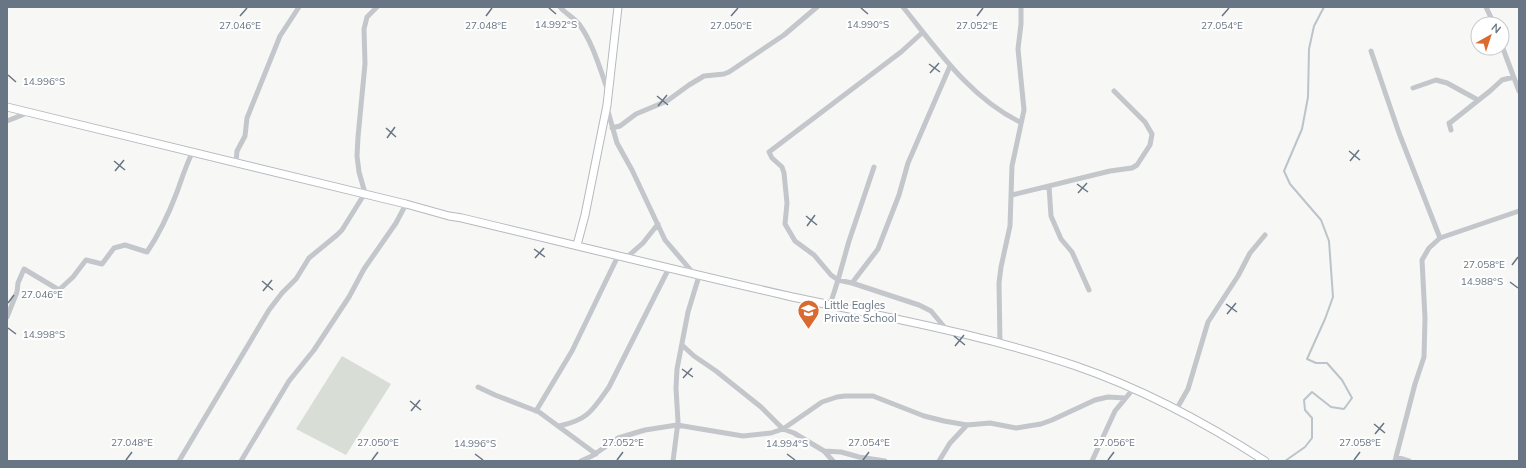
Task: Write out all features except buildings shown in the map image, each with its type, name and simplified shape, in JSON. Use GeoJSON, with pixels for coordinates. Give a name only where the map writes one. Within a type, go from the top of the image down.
{"type":"FeatureCollection","features":[{"type":"Feature","properties":{"kind":"street"},"geometry":{"type":"LineString","coordinates":[[236,162],[237,151],[245,136],[248,118],[280,36],[299,7]]}},
{"type":"Feature","properties":{"kind":"street"},"geometry":{"type":"LineString","coordinates":[[179,461],[273,304],[296,279],[309,258],[342,230],[365,194],[359,172],[357,156],[365,64],[364,29],[367,18],[377,7]]}},
{"type":"Feature","properties":{"kind":"street"},"geometry":{"type":"LineString","coordinates":[[554,7],[560,8],[578,24],[588,38],[608,93]]}},
{"type":"Feature","properties":{"kind":"street"},"geometry":{"type":"LineString","coordinates":[[577,245],[585,215],[606,105],[618,7]]}},
{"type":"Feature","properties":{"kind":"street"},"geometry":{"type":"LineString","coordinates":[[612,128],[620,126],[636,114],[667,101],[689,84],[704,76],[729,72],[784,35],[817,7]]}},
{"type":"Feature","properties":{"kind":"street"},"geometry":{"type":"LineString","coordinates":[[903,7],[950,66],[991,104],[1007,116],[1020,122]]}},
{"type":"Feature","properties":{"kind":"street"},"geometry":{"type":"LineString","coordinates":[[1000,343],[999,283],[1010,226],[1012,166],[1020,122],[1024,110],[1018,49],[1021,24],[1021,7]]}},
{"type":"Feature","properties":{"kind":"street"},"geometry":{"type":"LineString","coordinates":[[923,32],[901,52],[769,152],[772,158],[782,167],[784,173],[787,204],[785,224],[795,241],[814,255],[831,275],[838,280],[852,283],[932,311],[946,329]]}},
{"type":"Feature","properties":{"kind":"street"},"geometry":{"type":"LineString","coordinates":[[1371,51],[1399,133],[1440,238]]}},
{"type":"Feature","properties":{"kind":"street"},"geometry":{"type":"LineString","coordinates":[[1506,56],[1519,91]]}},
{"type":"Feature","properties":{"kind":"street"},"geometry":{"type":"LineString","coordinates":[[852,283],[878,249],[899,195],[908,163],[950,66]]}},
{"type":"Feature","properties":{"kind":"street"},"geometry":{"type":"LineString","coordinates":[[1451,130],[1451,122],[1502,80],[1514,77]]}},
{"type":"Feature","properties":{"kind":"street"},"geometry":{"type":"LineString","coordinates":[[1413,88],[1436,80],[1448,84],[1478,100]]}},
{"type":"Feature","properties":{"kind":"street"},"geometry":{"type":"LineString","coordinates":[[1012,195],[1110,171],[1132,168],[1137,165],[1150,145],[1152,134],[1149,127],[1114,91]]}},
{"type":"Feature","properties":{"kind":"street"},"geometry":{"type":"LineString","coordinates":[[606,105],[617,143],[632,170],[665,240],[697,275]]}},
{"type":"Feature","properties":{"kind":"street"},"geometry":{"type":"LineString","coordinates":[[7,107],[192,151],[449,216],[577,245],[697,275],[946,329],[1000,343],[1076,366],[1134,388],[1232,440],[1265,461]]}},
{"type":"Feature","properties":{"kind":"street"},"geometry":{"type":"LineString","coordinates":[[7,121],[27,112]]}},
{"type":"Feature","properties":{"kind":"street"},"geometry":{"type":"LineString","coordinates":[[7,317],[24,269],[59,290],[73,277],[86,260],[102,264],[114,248],[125,246],[148,252],[166,220],[185,166],[192,151]]}},
{"type":"Feature","properties":{"kind":"street"},"geometry":{"type":"LineString","coordinates":[[830,305],[849,241],[874,167]]}},
{"type":"Feature","properties":{"kind":"street"},"geometry":{"type":"LineString","coordinates":[[1049,186],[1051,216],[1061,239],[1072,252],[1089,290]]}},
{"type":"Feature","properties":{"kind":"street"},"geometry":{"type":"LineString","coordinates":[[241,461],[289,381],[314,350],[364,269],[396,223],[406,204]]}},
{"type":"Feature","properties":{"kind":"street"},"geometry":{"type":"LineString","coordinates":[[1409,461],[1395,459],[1414,384],[1424,357],[1425,318],[1422,260],[1429,248],[1440,238],[1519,211]]}},
{"type":"Feature","properties":{"kind":"street"},"geometry":{"type":"LineString","coordinates":[[626,258],[649,237],[658,224]]}},
{"type":"Feature","properties":{"kind":"street"},"geometry":{"type":"LineString","coordinates":[[1176,410],[1188,389],[1208,322],[1238,276],[1250,253],[1265,235]]}},
{"type":"Feature","properties":{"kind":"street"},"geometry":{"type":"LineString","coordinates":[[536,411],[575,345],[618,256]]}},
{"type":"Feature","properties":{"kind":"street"},"geometry":{"type":"LineString","coordinates":[[559,426],[580,420],[587,416],[609,387],[669,268]]}},
{"type":"Feature","properties":{"kind":"street"},"geometry":{"type":"LineString","coordinates":[[673,461],[677,425],[677,370],[697,275]]}},
{"type":"Feature","properties":{"kind":"street"},"geometry":{"type":"LineString","coordinates":[[682,345],[699,361],[716,371],[761,408],[783,429],[794,433],[824,451],[833,461]]}},
{"type":"Feature","properties":{"kind":"street"},"geometry":{"type":"LineString","coordinates":[[478,387],[536,411],[559,426],[596,454]]}},
{"type":"Feature","properties":{"kind":"street"},"geometry":{"type":"LineString","coordinates":[[1092,461],[1109,424],[1125,398],[1134,388]]}},
{"type":"Feature","properties":{"kind":"street"},"geometry":{"type":"LineString","coordinates":[[581,461],[596,454],[610,443],[629,434],[645,430],[677,425],[743,436],[754,436],[783,429],[822,402],[837,397],[866,395],[876,396],[924,416],[967,425],[990,423],[1016,428],[1041,424],[1095,400],[1108,397],[1125,398]]}},
{"type":"Feature","properties":{"kind":"street"},"geometry":{"type":"LineString","coordinates":[[939,461],[950,443],[967,425]]}},
{"type":"Feature","properties":{"kind":"street"},"geometry":{"type":"LineString","coordinates":[[824,451],[841,452],[859,457],[885,461]]}},
{"type":"Feature","properties":{"kind":"shaded area"},"geometry":{"type":"Polygon","coordinates":[[[342,356],[391,384],[346,455],[296,429],[342,356]]]}},
{"type":"Feature","properties":{"kind":"waterway"},"geometry":{"type":"LineString","coordinates":[[1285,461],[1305,447],[1312,438],[1312,418],[1305,410],[1304,400],[1312,392],[1331,407],[1344,409],[1352,398],[1342,380],[1327,363],[1316,363],[1307,359],[1333,297],[1329,241],[1321,220],[1290,184],[1284,171],[1302,129],[1308,97],[1309,49],[1314,26],[1324,7]]}},
{"type":"Feature","properties":{"kind":"place","name":"Little Eagles Private School"},"geometry":{"type":"Point","coordinates":[809,330]}}]}
